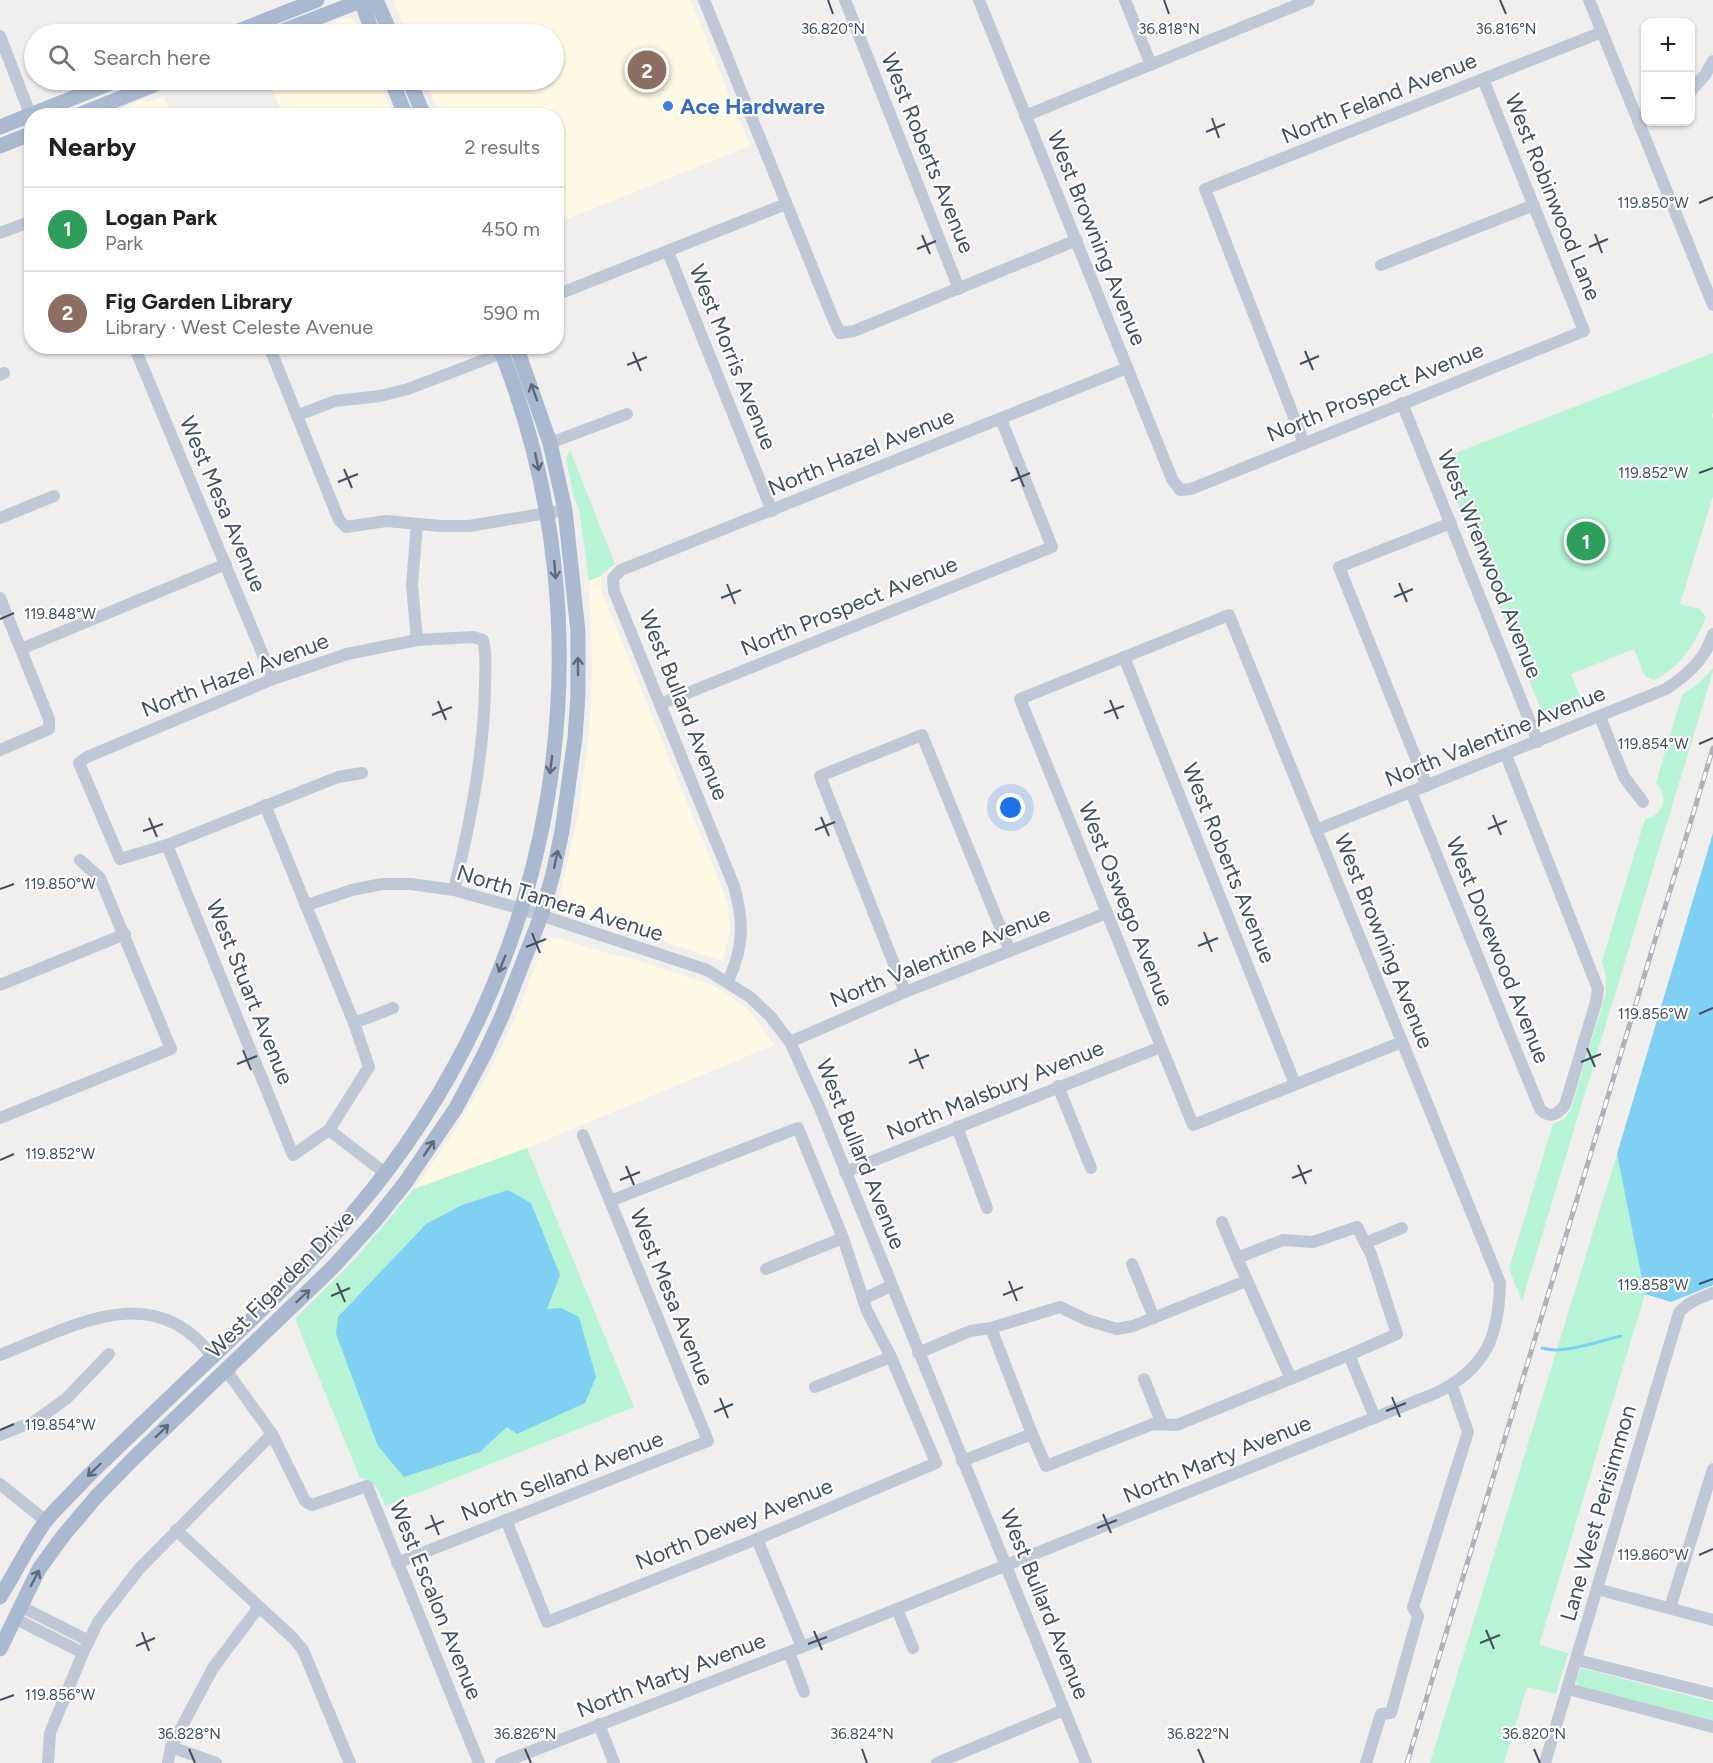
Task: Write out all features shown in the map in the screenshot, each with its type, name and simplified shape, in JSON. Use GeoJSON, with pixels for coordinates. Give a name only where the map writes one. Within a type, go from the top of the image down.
{"type":"FeatureCollection","features":[{"type":"Feature","properties":{"kind":"main road"},"geometry":{"type":"LineString","coordinates":[[256,24],[317,0]]}},
{"type":"Feature","properties":{"kind":"main road"},"geometry":{"type":"LineString","coordinates":[[300,24],[361,0],[369,24]]}},
{"type":"Feature","properties":{"kind":"main road"},"geometry":{"type":"LineString","coordinates":[[376,0],[387,24]]}},
{"type":"Feature","properties":{"kind":"main road"},"geometry":{"type":"LineString","coordinates":[[46,108],[92,90]]}},
{"type":"Feature","properties":{"kind":"main road"},"geometry":{"type":"LineString","coordinates":[[94,108],[136,90]]}},
{"type":"Feature","properties":{"kind":"main road"},"geometry":{"type":"LineString","coordinates":[[395,90],[403,108]]}},
{"type":"Feature","properties":{"kind":"main road"},"geometry":{"type":"LineString","coordinates":[[413,90],[421,108]]}},
{"type":"Feature","properties":{"kind":"main road"},"geometry":{"type":"LineString","coordinates":[[0,127],[24,117]]}},
{"type":"Feature","properties":{"kind":"main road"},"geometry":{"type":"LineString","coordinates":[[0,137],[24,126]]}},
{"type":"Feature","properties":{"kind":"main road"},"geometry":{"type":"LineString","coordinates":[[0,146],[24,136]]}},
{"type":"Feature","properties":{"kind":"main road"},"geometry":{"type":"LineString","coordinates":[[507,354],[535,453],[547,512]]}},
{"type":"Feature","properties":{"kind":"main road"},"geometry":{"type":"LineString","coordinates":[[508,354],[550,443],[565,510]]}},
{"type":"Feature","properties":{"kind":"main road"},"geometry":{"type":"LineString","coordinates":[[523,411],[532,417],[540,435],[550,443]]}},
{"type":"Feature","properties":{"kind":"main road","name":"West Figarden Drive"},"geometry":{"type":"LineString","coordinates":[[0,1649],[39,1569],[63,1536],[127,1466],[332,1268],[374,1221],[405,1183],[456,1108],[484,1055],[502,1016],[541,915],[562,831],[575,738],[578,694],[578,632],[565,510]]}},
{"type":"Feature","properties":{"kind":"main road","name":"West Figarden Drive"},"geometry":{"type":"LineString","coordinates":[[0,1598],[46,1521],[85,1478],[242,1328],[353,1214],[420,1126],[474,1031],[505,958],[522,909],[546,808],[559,664],[558,610],[547,512]]}},
{"type":"Feature","properties":{"kind":"main road"},"geometry":{"type":"LineString","coordinates":[[226,1370],[226,1357],[242,1328]]}},
{"type":"Feature","properties":{"kind":"main road"},"geometry":{"type":"LineString","coordinates":[[201,1394],[199,1384],[209,1371],[212,1356]]}},
{"type":"Feature","properties":{"kind":"main road"},"geometry":{"type":"LineString","coordinates":[[17,1569],[11,1603],[17,1612]]}},
{"type":"Feature","properties":{"kind":"street"},"geometry":{"type":"LineString","coordinates":[[704,0],[840,333],[854,331],[1077,240]]}},
{"type":"Feature","properties":{"kind":"street","name":"West Roberts Avenue"},"geometry":{"type":"LineString","coordinates":[[845,0],[959,289]]}},
{"type":"Feature","properties":{"kind":"street","name":"West Browning Avenue"},"geometry":{"type":"LineString","coordinates":[[979,0],[1172,479],[1180,490]]}},
{"type":"Feature","properties":{"kind":"street"},"geometry":{"type":"LineString","coordinates":[[1125,0],[1151,65]]}},
{"type":"Feature","properties":{"kind":"street"},"geometry":{"type":"LineString","coordinates":[[1025,116],[1308,0]]}},
{"type":"Feature","properties":{"kind":"street"},"geometry":{"type":"LineString","coordinates":[[1589,0],[1641,119]]}},
{"type":"Feature","properties":{"kind":"street","name":"North Feland Avenue"},"geometry":{"type":"LineString","coordinates":[[1304,443],[1205,189],[1602,32]]}},
{"type":"Feature","properties":{"kind":"street"},"geometry":{"type":"LineString","coordinates":[[0,36],[28,108]]}},
{"type":"Feature","properties":{"kind":"street"},"geometry":{"type":"LineString","coordinates":[[1695,86],[1705,75],[1713,60]]}},
{"type":"Feature","properties":{"kind":"street","name":"West Robinwood Lane"},"geometry":{"type":"LineString","coordinates":[[1484,79],[1584,330]]}},
{"type":"Feature","properties":{"kind":"street"},"geometry":{"type":"LineString","coordinates":[[1644,126],[1712,298]]}},
{"type":"Feature","properties":{"kind":"street"},"geometry":{"type":"LineString","coordinates":[[564,292],[786,204]]}},
{"type":"Feature","properties":{"kind":"street"},"geometry":{"type":"LineString","coordinates":[[1381,264],[1534,205]]}},
{"type":"Feature","properties":{"kind":"street"},"geometry":{"type":"LineString","coordinates":[[0,233],[24,224]]}},
{"type":"Feature","properties":{"kind":"street","name":"West Morris Avenue"},"geometry":{"type":"LineString","coordinates":[[668,252],[772,511]]}},
{"type":"Feature","properties":{"kind":"street","name":"North Prospect Avenue"},"geometry":{"type":"LineString","coordinates":[[1180,490],[1191,489],[1584,330]]}},
{"type":"Feature","properties":{"kind":"street","name":"West Mesa Avenue"},"geometry":{"type":"LineString","coordinates":[[137,354],[273,679]]}},
{"type":"Feature","properties":{"kind":"street"},"geometry":{"type":"LineString","coordinates":[[272,354],[339,520],[346,527],[386,521],[470,526],[565,510]]}},
{"type":"Feature","properties":{"kind":"street"},"geometry":{"type":"LineString","coordinates":[[298,415],[335,401],[380,396],[408,389],[494,354]]}},
{"type":"Feature","properties":{"kind":"street","name":"North Hazel Avenue"},"geometry":{"type":"LineString","coordinates":[[613,578],[621,570],[1127,368]]}},
{"type":"Feature","properties":{"kind":"street","name":"West Wrenwood Avenue"},"geometry":{"type":"LineString","coordinates":[[1402,403],[1538,742]]}},
{"type":"Feature","properties":{"kind":"street"},"geometry":{"type":"LineString","coordinates":[[550,443],[627,414]]}},
{"type":"Feature","properties":{"kind":"street","name":"North Prospect Avenue"},"geometry":{"type":"LineString","coordinates":[[660,704],[1052,547],[1001,419]]}},
{"type":"Feature","properties":{"kind":"street"},"geometry":{"type":"LineString","coordinates":[[0,518],[54,496]]}},
{"type":"Feature","properties":{"kind":"street"},"geometry":{"type":"LineString","coordinates":[[1427,786],[1339,567],[1451,523]]}},
{"type":"Feature","properties":{"kind":"street"},"geometry":{"type":"LineString","coordinates":[[417,524],[412,585],[417,640]]}},
{"type":"Feature","properties":{"kind":"street"},"geometry":{"type":"LineString","coordinates":[[21,649],[225,564]]}},
{"type":"Feature","properties":{"kind":"street","name":"West Bullard Avenue"},"geometry":{"type":"LineString","coordinates":[[613,578],[614,591],[734,885],[742,930],[740,950],[728,981],[750,997],[771,1017],[790,1042],[820,1108],[1086,1763]]}},
{"type":"Feature","properties":{"kind":"street"},"geometry":{"type":"LineString","coordinates":[[0,598],[47,711],[49,729],[0,750]]}},
{"type":"Feature","properties":{"kind":"street","name":"West Browning Avenue"},"geometry":{"type":"LineString","coordinates":[[1124,657],[1229,615],[1500,1283]]}},
{"type":"Feature","properties":{"kind":"street","name":"North Valentine Avenue"},"geometry":{"type":"LineString","coordinates":[[1316,830],[1666,689],[1686,676],[1700,661],[1710,645],[1713,634]]}},
{"type":"Feature","properties":{"kind":"street","name":"North Hazel Avenue"},"geometry":{"type":"LineString","coordinates":[[167,845],[120,859],[79,763],[87,757],[273,679],[347,654],[417,640],[473,637],[483,640],[486,651],[485,706],[478,771],[468,831],[454,890]]}},
{"type":"Feature","properties":{"kind":"street","name":"West Roberts Avenue"},"geometry":{"type":"LineString","coordinates":[[1124,657],[1295,1084]]}},
{"type":"Feature","properties":{"kind":"street","name":"West Oswego Avenue"},"geometry":{"type":"LineString","coordinates":[[1124,657],[1020,699],[1194,1125],[1295,1084]]}},
{"type":"Feature","properties":{"kind":"street"},"geometry":{"type":"LineString","coordinates":[[1600,717],[1624,777],[1643,802]]}},
{"type":"Feature","properties":{"kind":"street"},"geometry":{"type":"LineString","coordinates":[[905,992],[820,776],[922,735],[1010,951]]}},
{"type":"Feature","properties":{"kind":"street","name":"West Dovewood Avenue"},"geometry":{"type":"LineString","coordinates":[[1411,792],[1540,1109],[1546,1115],[1553,1116],[1565,1105],[1598,989],[1506,754]]}},
{"type":"Feature","properties":{"kind":"street"},"geometry":{"type":"LineString","coordinates":[[167,845],[338,777],[362,773]]}},
{"type":"Feature","properties":{"kind":"street"},"geometry":{"type":"LineString","coordinates":[[265,805],[354,1023],[369,1067],[329,1130],[385,1173]]}},
{"type":"Feature","properties":{"kind":"street","name":"West Stuart Avenue"},"geometry":{"type":"LineString","coordinates":[[167,845],[293,1155],[329,1130]]}},
{"type":"Feature","properties":{"kind":"street"},"geometry":{"type":"LineString","coordinates":[[0,1118],[171,1049],[100,878],[80,860]]}},
{"type":"Feature","properties":{"kind":"street","name":"North Tamera Avenue"},"geometry":{"type":"LineString","coordinates":[[307,905],[352,890],[382,884],[411,884],[454,890],[541,915],[707,970],[728,981]]}},
{"type":"Feature","properties":{"kind":"street","name":"North Valentine Avenue"},"geometry":{"type":"LineString","coordinates":[[790,1042],[905,992],[1107,913]]}},
{"type":"Feature","properties":{"kind":"street"},"geometry":{"type":"LineString","coordinates":[[0,985],[125,934]]}},
{"type":"Feature","properties":{"kind":"street"},"geometry":{"type":"LineString","coordinates":[[354,1023],[393,1008]]}},
{"type":"Feature","properties":{"kind":"street"},"geometry":{"type":"LineString","coordinates":[[1295,1084],[1402,1042]]}},
{"type":"Feature","properties":{"kind":"street","name":"North Malsbury Avenue"},"geometry":{"type":"LineString","coordinates":[[845,1172],[1161,1047]]}},
{"type":"Feature","properties":{"kind":"street"},"geometry":{"type":"LineString","coordinates":[[1058,1086],[1091,1168]]}},
{"type":"Feature","properties":{"kind":"street"},"geometry":{"type":"LineString","coordinates":[[957,1127],[987,1208]]}},
{"type":"Feature","properties":{"kind":"street"},"geometry":{"type":"LineString","coordinates":[[610,1201],[798,1128],[843,1239],[863,1299],[891,1357],[815,1387]]}},
{"type":"Feature","properties":{"kind":"street","name":"West Mesa Avenue"},"geometry":{"type":"LineString","coordinates":[[583,1135],[708,1441]]}},
{"type":"Feature","properties":{"kind":"street"},"geometry":{"type":"LineString","coordinates":[[1222,1222],[1246,1281],[1291,1378]]}},
{"type":"Feature","properties":{"kind":"street"},"geometry":{"type":"LineString","coordinates":[[991,1328],[1046,1466],[1154,1424],[1177,1425],[1397,1334],[1371,1254],[1357,1227],[1312,1242],[1283,1240],[1237,1258]]}},
{"type":"Feature","properties":{"kind":"street"},"geometry":{"type":"LineString","coordinates":[[1365,1243],[1402,1228]]}},
{"type":"Feature","properties":{"kind":"street"},"geometry":{"type":"LineString","coordinates":[[766,1269],[843,1239]]}},
{"type":"Feature","properties":{"kind":"street"},"geometry":{"type":"LineString","coordinates":[[1132,1264],[1154,1318]]}},
{"type":"Feature","properties":{"kind":"street"},"geometry":{"type":"LineString","coordinates":[[918,1353],[970,1331],[991,1328],[1060,1307],[1088,1320],[1117,1329],[1154,1318],[1246,1281]]}},
{"type":"Feature","properties":{"kind":"street","name":"North Marty Avenue"},"geometry":{"type":"LineString","coordinates":[[501,1763],[802,1647],[1452,1386],[1465,1377],[1488,1347],[1500,1308],[1500,1283]]}},
{"type":"Feature","properties":{"kind":"street"},"geometry":{"type":"LineString","coordinates":[[863,1299],[891,1286]]}},
{"type":"Feature","properties":{"kind":"street","name":"Lane West Perisimmon"},"geometry":{"type":"LineString","coordinates":[[1546,1763],[1679,1313],[1691,1302],[1713,1293]]}},
{"type":"Feature","properties":{"kind":"street"},"geometry":{"type":"LineString","coordinates":[[0,1355],[92,1318],[122,1312],[157,1316],[183,1326],[199,1339],[212,1356]]}},
{"type":"Feature","properties":{"kind":"street"},"geometry":{"type":"LineString","coordinates":[[0,1435],[35,1421],[66,1399],[109,1354]]}},
{"type":"Feature","properties":{"kind":"street"},"geometry":{"type":"LineString","coordinates":[[1349,1355],[1375,1418]]}},
{"type":"Feature","properties":{"kind":"street","name":"North Dewey Avenue"},"geometry":{"type":"LineString","coordinates":[[506,1521],[547,1622],[757,1539],[936,1463],[891,1357]]}},
{"type":"Feature","properties":{"kind":"street"},"geometry":{"type":"LineString","coordinates":[[48,1763],[50,1733],[98,1622],[140,1569],[176,1530],[272,1434],[226,1370]]}},
{"type":"Feature","properties":{"kind":"street"},"geometry":{"type":"LineString","coordinates":[[1144,1378],[1162,1424]]}},
{"type":"Feature","properties":{"kind":"street"},"geometry":{"type":"LineString","coordinates":[[1366,1763],[1381,1714],[1391,1713],[1418,1616],[1413,1607],[1468,1432],[1452,1386]]}},
{"type":"Feature","properties":{"kind":"street","name":"West Escalon Avenue"},"geometry":{"type":"LineString","coordinates":[[272,1434],[305,1501],[312,1505],[367,1486],[479,1763]]}},
{"type":"Feature","properties":{"kind":"street"},"geometry":{"type":"LineString","coordinates":[[962,1461],[1032,1434]]}},
{"type":"Feature","properties":{"kind":"street","name":"North Selland Avenue"},"geometry":{"type":"LineString","coordinates":[[397,1563],[708,1441]]}},
{"type":"Feature","properties":{"kind":"street"},"geometry":{"type":"LineString","coordinates":[[1670,1608],[1713,1470]]}},
{"type":"Feature","properties":{"kind":"street"},"geometry":{"type":"LineString","coordinates":[[0,1484],[46,1521]]}},
{"type":"Feature","properties":{"kind":"street"},"geometry":{"type":"LineString","coordinates":[[176,1530],[293,1638],[303,1650],[350,1763]]}},
{"type":"Feature","properties":{"kind":"street"},"geometry":{"type":"LineString","coordinates":[[757,1539],[802,1647]]}},
{"type":"Feature","properties":{"kind":"street"},"geometry":{"type":"LineString","coordinates":[[1598,1589],[1713,1620]]}},
{"type":"Feature","properties":{"kind":"street"},"geometry":{"type":"LineString","coordinates":[[168,1763],[171,1747],[213,1668],[258,1608]]}},
{"type":"Feature","properties":{"kind":"street"},"geometry":{"type":"LineString","coordinates":[[897,1609],[913,1648]]}},
{"type":"Feature","properties":{"kind":"street"},"geometry":{"type":"LineString","coordinates":[[17,1612],[89,1641]]}},
{"type":"Feature","properties":{"kind":"street"},"geometry":{"type":"LineString","coordinates":[[17,1612],[83,1653]]}},
{"type":"Feature","properties":{"kind":"street","name":"North Marty Avenue"},"geometry":{"type":"LineString","coordinates":[[789,1652],[804,1692]]}},
{"type":"Feature","properties":{"kind":"street"},"geometry":{"type":"LineString","coordinates":[[1577,1660],[1713,1694]]}},
{"type":"Feature","properties":{"kind":"street"},"geometry":{"type":"LineString","coordinates":[[1568,1689],[1713,1727]]}},
{"type":"Feature","properties":{"kind":"street"},"geometry":{"type":"LineString","coordinates":[[937,1763],[1064,1710]]}},
{"type":"Feature","properties":{"kind":"street"},"geometry":{"type":"LineString","coordinates":[[599,1724],[614,1763]]}},
{"type":"Feature","properties":{"kind":"street"},"geometry":{"type":"LineString","coordinates":[[171,1747],[216,1763]]}},
{"type":"Feature","properties":{"kind":"shaded area"},"geometry":{"type":"Polygon","coordinates":[[[396,0],[690,0],[750,146],[564,220],[564,108],[437,108],[429,90],[564,90],[564,24],[403,24],[394,3],[396,0]]]}},
{"type":"Feature","properties":{"kind":"shaded area"},"geometry":{"type":"Polygon","coordinates":[[[347,17],[356,24],[329,24],[347,17]]]}},
{"type":"Feature","properties":{"kind":"shaded area"},"geometry":{"type":"Polygon","coordinates":[[[272,90],[383,90],[391,108],[280,108],[272,90]]]}},
{"type":"Feature","properties":{"kind":"shaded area"},"geometry":{"type":"Polygon","coordinates":[[[164,96],[169,108],[123,108],[142,100],[148,102],[164,96]]]}},
{"type":"Feature","properties":{"kind":"shaded area"},"geometry":{"type":"Polygon","coordinates":[[[601,576],[602,593],[728,906],[730,929],[724,958],[719,960],[563,907],[559,899],[579,811],[589,732],[592,671],[589,581],[601,576]]]}},
{"type":"Feature","properties":{"kind":"shaded area"},"geometry":{"type":"Polygon","coordinates":[[[554,937],[633,959],[712,985],[748,1010],[774,1045],[527,1148],[414,1189],[454,1132],[489,1072],[514,1021],[545,941],[554,937]]]}},
{"type":"Feature","properties":{"kind":"green space"},"geometry":{"type":"Polygon","coordinates":[[[1713,353],[1713,413],[1711,414],[1713,419],[1713,496],[1680,604],[1700,609],[1706,617],[1686,654],[1672,668],[1654,680],[1645,676],[1634,649],[1571,674],[1582,701],[1580,710],[1546,722],[1440,459],[1713,353]]]}},
{"type":"Feature","properties":{"kind":"green space"},"geometry":{"type":"Polygon","coordinates":[[[570,450],[615,564],[601,576],[589,581],[579,508],[574,498],[566,459],[570,450]]]}},
{"type":"Feature","properties":{"kind":"green space"},"geometry":{"type":"Polygon","coordinates":[[[1713,668],[1522,1301],[1509,1269],[1553,1124],[1564,1119],[1571,1109],[1606,993],[1606,977],[1602,961],[1645,819],[1657,814],[1663,804],[1660,788],[1656,783],[1682,695],[1699,683],[1713,668]]]}},
{"type":"Feature","properties":{"kind":"green space"},"geometry":{"type":"Polygon","coordinates":[[[527,1148],[634,1407],[385,1506],[374,1484],[360,1478],[295,1319],[357,1257],[414,1189],[527,1148]]]}},
{"type":"Feature","properties":{"kind":"green space"},"geometry":{"type":"Polygon","coordinates":[[[1617,1154],[1645,1294],[1539,1645],[1568,1653],[1556,1694],[1527,1687],[1504,1763],[1430,1763],[1617,1154]]]}},
{"type":"Feature","properties":{"kind":"green space"},"geometry":{"type":"Polygon","coordinates":[[[1581,1668],[1713,1702],[1713,1721],[1579,1686],[1576,1680],[1581,1668]]]}},
{"type":"Feature","properties":{"kind":"water"},"geometry":{"type":"Polygon","coordinates":[[[1713,833],[1713,1285],[1671,1302],[1645,1294],[1617,1154],[1713,833]]]}},
{"type":"Feature","properties":{"kind":"water"},"geometry":{"type":"Polygon","coordinates":[[[508,1190],[531,1203],[560,1275],[547,1309],[561,1308],[579,1317],[596,1377],[585,1403],[517,1434],[507,1427],[480,1452],[404,1477],[378,1446],[336,1334],[338,1317],[426,1224],[462,1205],[508,1190]]]}},
{"type":"Feature","properties":{"kind":"waterway"},"geometry":{"type":"LineString","coordinates":[[1542,1348],[1571,1349],[1621,1336]]}},
{"type":"Feature","properties":{"kind":"railway"},"geometry":{"type":"LineString","coordinates":[[1407,1763],[1713,748]]}},
{"type":"Feature","properties":{"kind":"place","name":"Fig Garden Library"},"geometry":{"type":"Point","coordinates":[647,70]}},
{"type":"Feature","properties":{"kind":"place","name":"Ace Hardware"},"geometry":{"type":"Point","coordinates":[668,106]}},
{"type":"Feature","properties":{"kind":"place","name":"Logan Park"},"geometry":{"type":"Point","coordinates":[1586,541]}}]}
